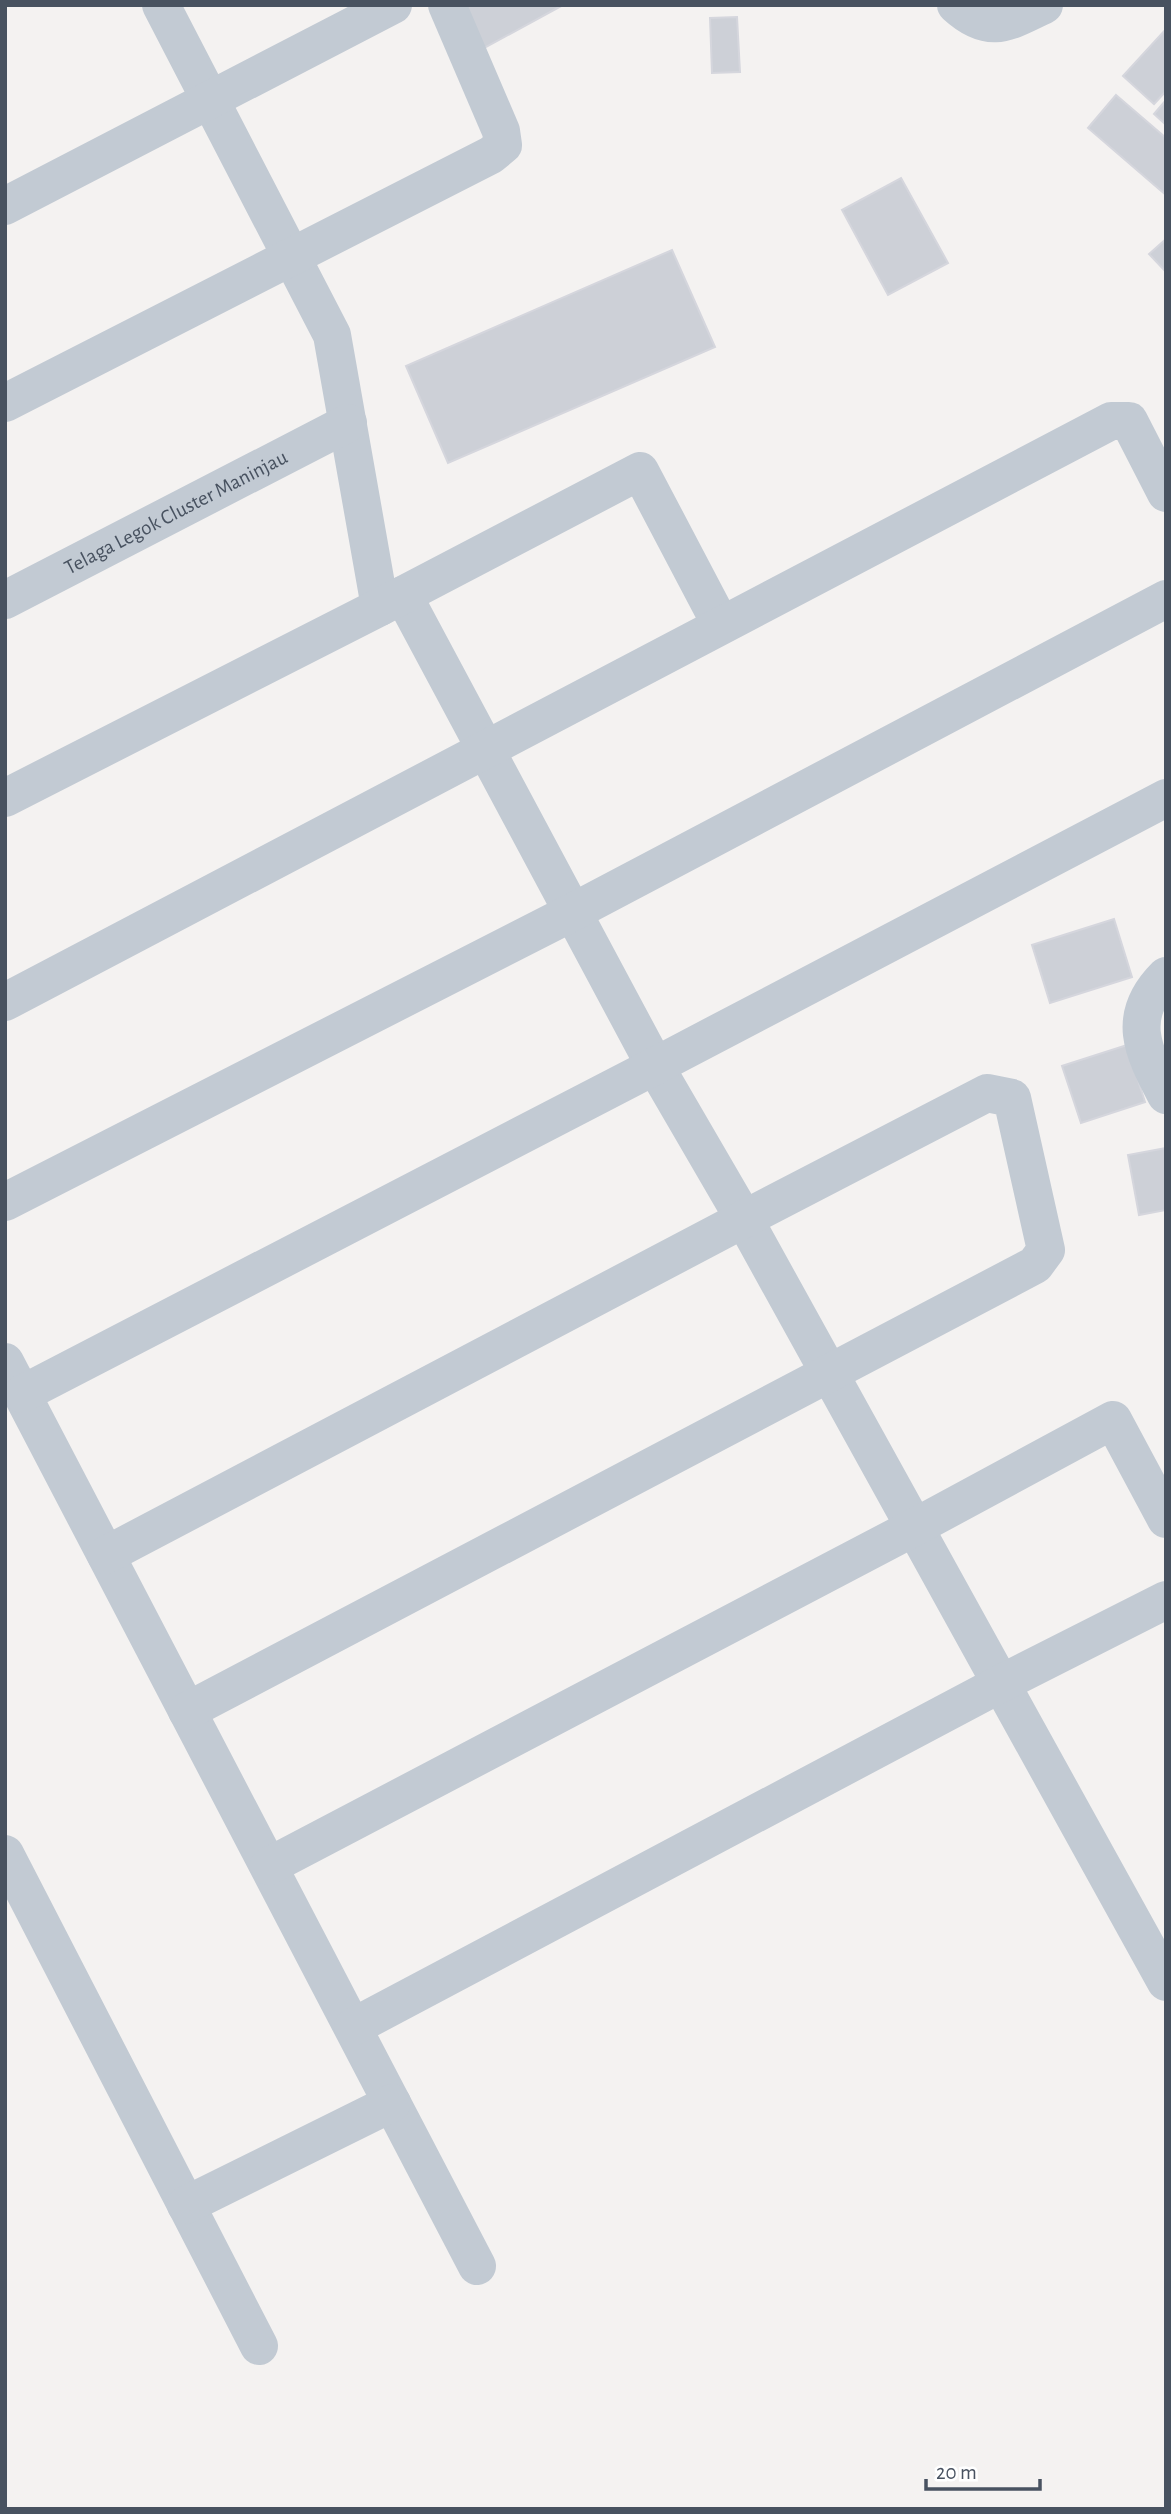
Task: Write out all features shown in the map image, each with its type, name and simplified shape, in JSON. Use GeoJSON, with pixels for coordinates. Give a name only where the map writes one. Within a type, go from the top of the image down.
{"type":"FeatureCollection","features":[{"type":"Feature","properties":{"kind":"street"},"geometry":{"type":"LineString","coordinates":[[161,5],[332,335],[348,423],[392,601],[484,750],[655,1066],[744,1219],[1166,1982]]}},
{"type":"Feature","properties":{"kind":"street"},"geometry":{"type":"LineString","coordinates":[[5,206],[393,5]]}},
{"type":"Feature","properties":{"kind":"street"},"geometry":{"type":"LineString","coordinates":[[5,403],[491,155],[503,145],[501,131],[447,5]]}},
{"type":"Feature","properties":{"kind":"street"},"geometry":{"type":"LineString","coordinates":[[956,5],[967,15],[986,25],[1005,24],[1044,5]]}},
{"type":"Feature","properties":{"kind":"street"},"geometry":{"type":"LineString","coordinates":[[5,1002],[1111,421],[1129,421],[1166,493]]}},
{"type":"Feature","properties":{"kind":"street","name":"Telaga Legok Cluster Maninjau"},"geometry":{"type":"LineString","coordinates":[[5,600],[348,423]]}},
{"type":"Feature","properties":{"kind":"street"},"geometry":{"type":"LineString","coordinates":[[5,798],[640,471],[721,625]]}},
{"type":"Feature","properties":{"kind":"street"},"geometry":{"type":"LineString","coordinates":[[5,1202],[573,912],[1166,599]]}},
{"type":"Feature","properties":{"kind":"street"},"geometry":{"type":"LineString","coordinates":[[477,2266],[14,1378],[655,1066],[1166,798]]}},
{"type":"Feature","properties":{"kind":"street"},"geometry":{"type":"LineString","coordinates":[[1166,976],[1147,1001],[1140,1024],[1141,1040],[1149,1062],[1166,1095]]}},
{"type":"Feature","properties":{"kind":"street"},"geometry":{"type":"LineString","coordinates":[[106,1555],[987,1093],[1012,1098],[1046,1250],[1035,1265],[187,1710]]}},
{"type":"Feature","properties":{"kind":"street"},"geometry":{"type":"LineString","coordinates":[[269,1866],[1113,1420],[1166,1519]]}},
{"type":"Feature","properties":{"kind":"street"},"geometry":{"type":"LineString","coordinates":[[353,2027],[1000,1684],[1166,1600]]}},
{"type":"Feature","properties":{"kind":"street"},"geometry":{"type":"LineString","coordinates":[[5,1854],[259,2346]]}},
{"type":"Feature","properties":{"kind":"street"},"geometry":{"type":"LineString","coordinates":[[186,2206],[392,2103]]}},
{"type":"Feature","properties":{"kind":"building"},"geometry":{"type":"Polygon","coordinates":[[[452,5],[563,5],[477,52],[452,5]]]}},
{"type":"Feature","properties":{"kind":"building"},"geometry":{"type":"Polygon","coordinates":[[[737,17],[740,72],[712,73],[710,18],[737,17]]]}},
{"type":"Feature","properties":{"kind":"building"},"geometry":{"type":"Polygon","coordinates":[[[1166,29],[1166,91],[1154,104],[1123,76],[1166,29]]]}},
{"type":"Feature","properties":{"kind":"building"},"geometry":{"type":"Polygon","coordinates":[[[1116,95],[1166,138],[1166,195],[1088,128],[1116,95]]]}},
{"type":"Feature","properties":{"kind":"building"},"geometry":{"type":"Polygon","coordinates":[[[1166,100],[1166,125],[1154,114],[1166,100]]]}},
{"type":"Feature","properties":{"kind":"building"},"geometry":{"type":"Polygon","coordinates":[[[901,178],[948,263],[888,295],[842,210],[901,178]]]}},
{"type":"Feature","properties":{"kind":"building"},"geometry":{"type":"Polygon","coordinates":[[[1166,239],[1166,272],[1149,254],[1166,239]]]}},
{"type":"Feature","properties":{"kind":"building"},"geometry":{"type":"Polygon","coordinates":[[[672,250],[715,347],[448,463],[406,366],[672,250]]]}},
{"type":"Feature","properties":{"kind":"building"},"geometry":{"type":"Polygon","coordinates":[[[1114,919],[1132,977],[1050,1003],[1032,945],[1114,919]]]}},
{"type":"Feature","properties":{"kind":"building"},"geometry":{"type":"Polygon","coordinates":[[[1127,1045],[1145,1102],[1081,1123],[1062,1066],[1127,1045]]]}},
{"type":"Feature","properties":{"kind":"building"},"geometry":{"type":"Polygon","coordinates":[[[1166,1148],[1166,1210],[1139,1215],[1128,1155],[1166,1148]]]}}]}
